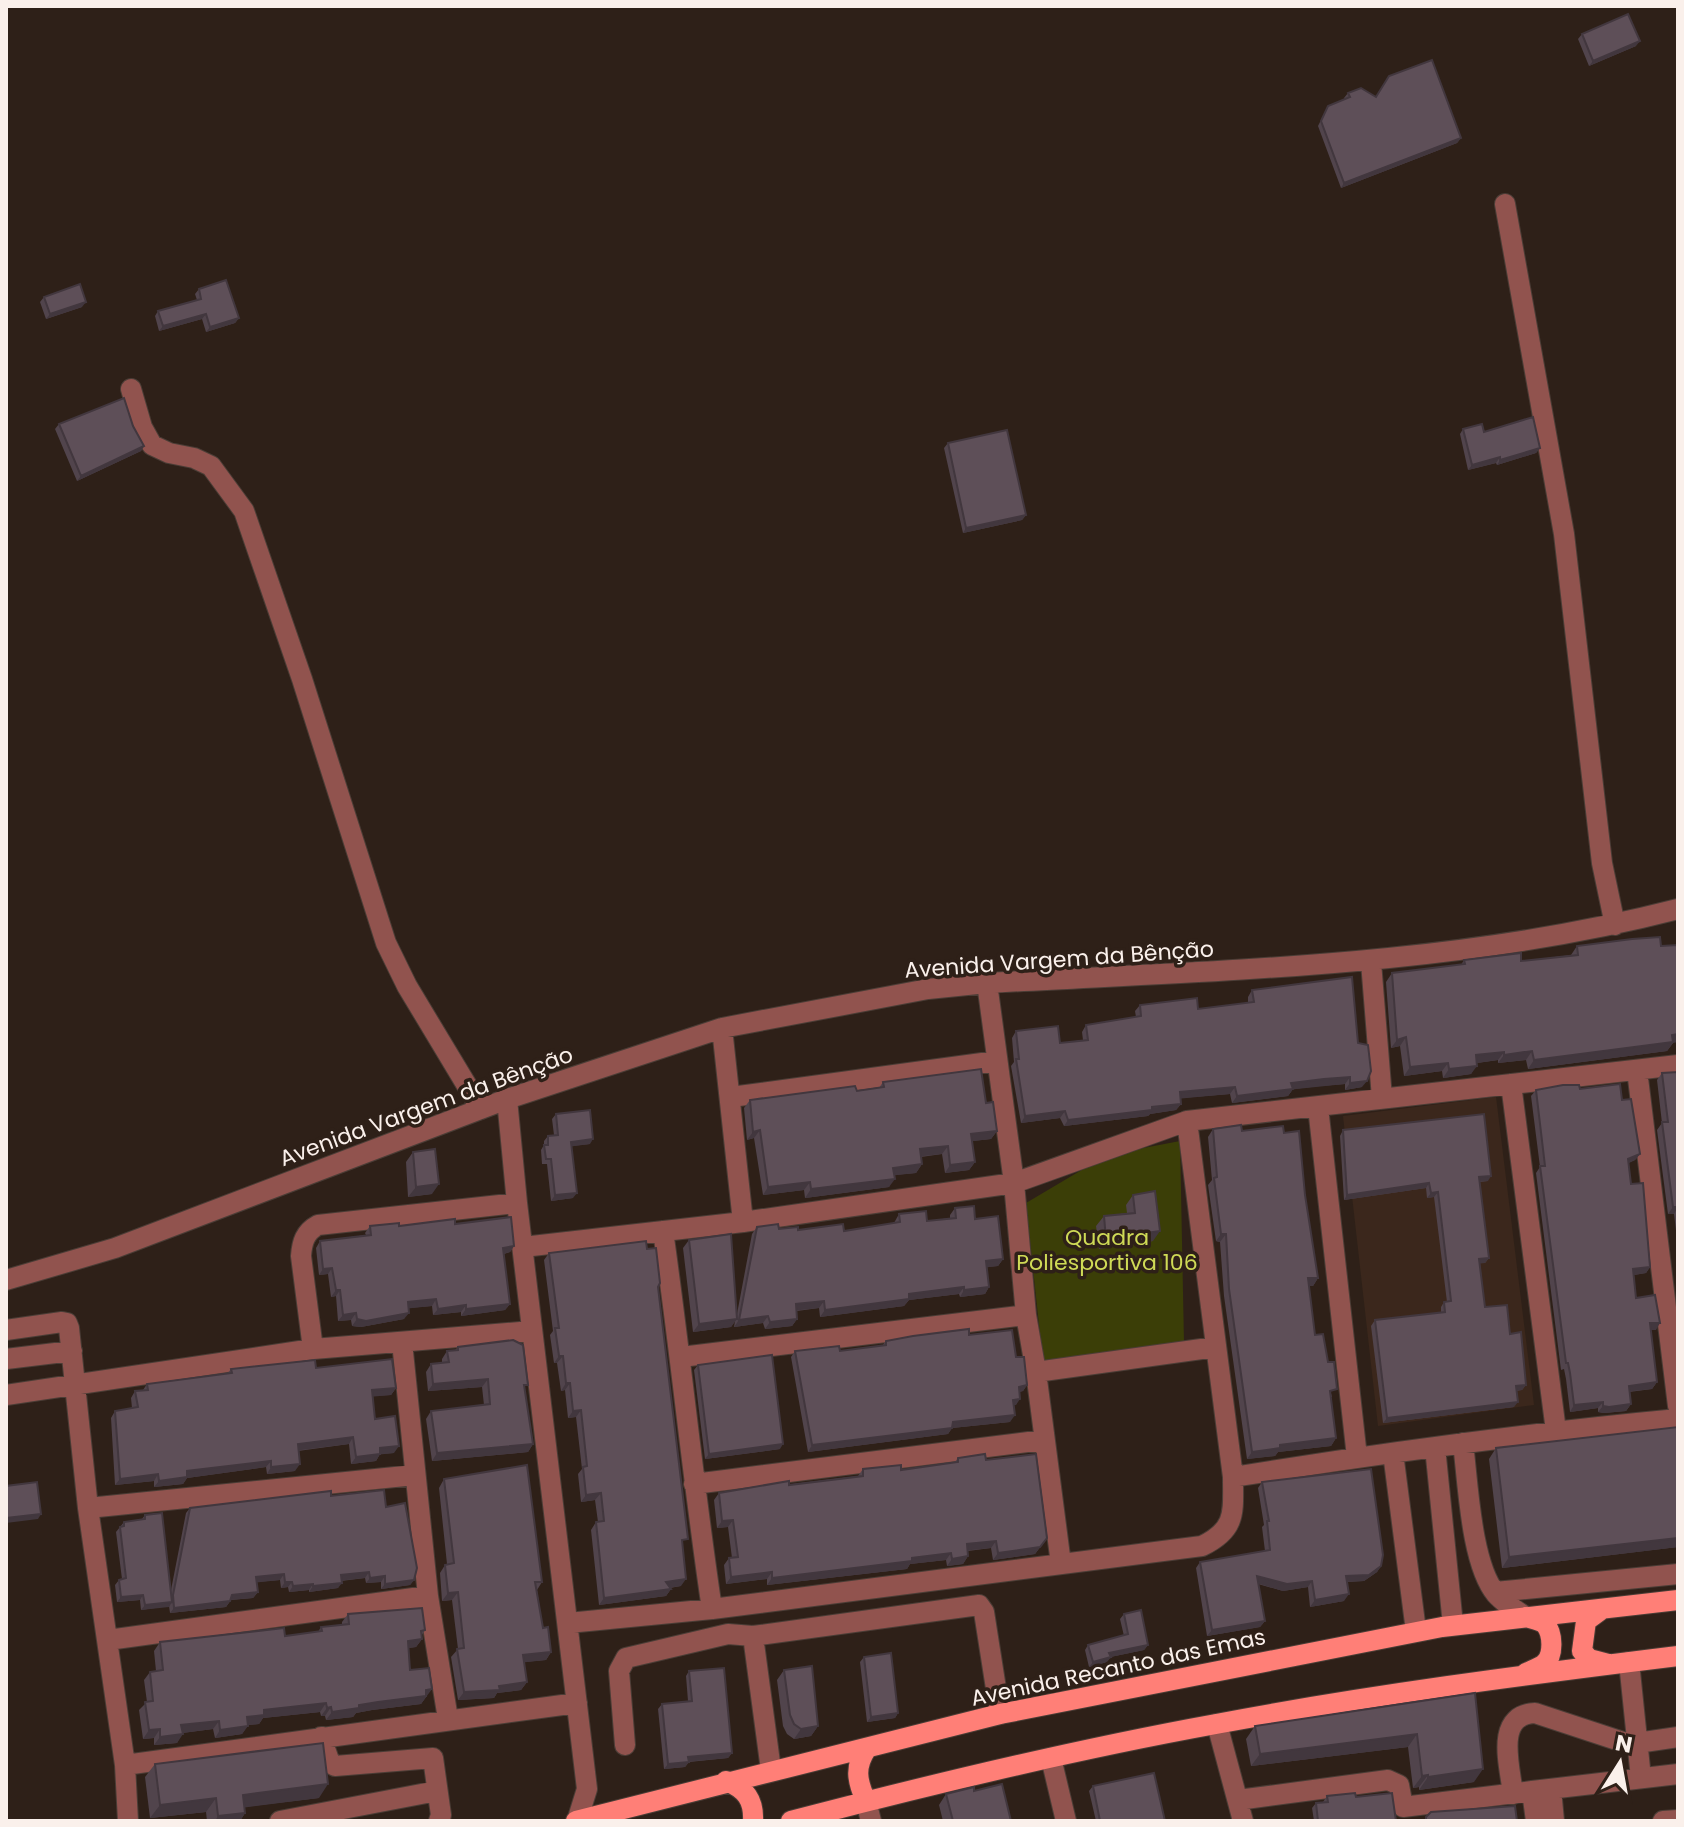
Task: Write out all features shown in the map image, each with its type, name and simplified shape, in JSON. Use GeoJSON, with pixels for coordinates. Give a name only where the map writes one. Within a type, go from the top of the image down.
{"type":"FeatureCollection","features":[{"type":"Feature","properties":{"kind":"main road","name":"Avenida Recanto das Emas"},"geometry":{"type":"LineString","coordinates":[[577,1821],[610,1810],[1000,1714],[1416,1631],[1678,1600]]}},
{"type":"Feature","properties":{"kind":"main road"},"geometry":{"type":"LineString","coordinates":[[1601,1610],[1586,1621],[1582,1651],[1589,1659],[1620,1663]]}},
{"type":"Feature","properties":{"kind":"main road"},"geometry":{"type":"LineString","coordinates":[[1523,1674],[1545,1663],[1551,1650],[1546,1626],[1526,1617]]}},
{"type":"Feature","properties":{"kind":"main road"},"geometry":{"type":"LineString","coordinates":[[804,1819],[868,1811],[1051,1758],[1217,1724],[1523,1674],[1678,1656]]}},
{"type":"Feature","properties":{"kind":"main road"},"geometry":{"type":"LineString","coordinates":[[867,1748],[858,1763],[857,1773],[868,1811]]}},
{"type":"Feature","properties":{"kind":"main road"},"geometry":{"type":"LineString","coordinates":[[726,1781],[739,1786],[748,1795],[753,1808],[753,1821]]}},
{"type":"Feature","properties":{"kind":"street"},"geometry":{"type":"LineString","coordinates":[[1505,204],[1564,534],[1602,863],[1615,925]]}},
{"type":"Feature","properties":{"kind":"street"},"geometry":{"type":"LineString","coordinates":[[131,389],[142,427],[152,445],[211,466],[244,511],[307,694],[386,943],[407,986],[481,1109]]}},
{"type":"Feature","properties":{"kind":"street","name":"Avenida Vargem da Bênção"},"geometry":{"type":"LineString","coordinates":[[6,1280],[115,1248],[507,1099],[722,1028],[928,989],[987,983],[1371,962],[1615,925],[1678,909]]}},
{"type":"Feature","properties":{"kind":"street"},"geometry":{"type":"LineString","coordinates":[[1371,962],[1382,1098]]}},
{"type":"Feature","properties":{"kind":"street"},"geometry":{"type":"LineString","coordinates":[[987,983],[1014,1183],[1026,1315],[1061,1564]]}},
{"type":"Feature","properties":{"kind":"street"},"geometry":{"type":"LineString","coordinates":[[722,1028],[743,1222]]}},
{"type":"Feature","properties":{"kind":"street"},"geometry":{"type":"LineString","coordinates":[[731,1097],[997,1061]]}},
{"type":"Feature","properties":{"kind":"street"},"geometry":{"type":"LineString","coordinates":[[523,1247],[743,1222],[1014,1183],[1187,1121],[1678,1065]]}},
{"type":"Feature","properties":{"kind":"street"},"geometry":{"type":"LineString","coordinates":[[1637,1070],[1678,1406]]}},
{"type":"Feature","properties":{"kind":"street"},"geometry":{"type":"LineString","coordinates":[[1511,1084],[1556,1431]]}},
{"type":"Feature","properties":{"kind":"street"},"geometry":{"type":"LineString","coordinates":[[507,1099],[587,1789],[577,1821]]}},
{"type":"Feature","properties":{"kind":"street"},"geometry":{"type":"LineString","coordinates":[[1318,1107],[1357,1457]]}},
{"type":"Feature","properties":{"kind":"street"},"geometry":{"type":"LineString","coordinates":[[568,1623],[712,1609],[1202,1546],[1218,1538],[1228,1527],[1233,1511],[1233,1477],[1187,1121]]}},
{"type":"Feature","properties":{"kind":"street"},"geometry":{"type":"LineString","coordinates":[[313,1349],[301,1256],[302,1243],[309,1230],[318,1225],[517,1203]]}},
{"type":"Feature","properties":{"kind":"street"},"geometry":{"type":"LineString","coordinates":[[663,1231],[712,1609]]}},
{"type":"Feature","properties":{"kind":"street"},"geometry":{"type":"LineString","coordinates":[[681,1357],[1026,1315]]}},
{"type":"Feature","properties":{"kind":"street"},"geometry":{"type":"LineString","coordinates":[[6,1330],[65,1322],[69,1328],[88,1508],[125,1765],[128,1821]]}},
{"type":"Feature","properties":{"kind":"street"},"geometry":{"type":"LineString","coordinates":[[6,1395],[313,1349],[532,1331]]}},
{"type":"Feature","properties":{"kind":"street"},"geometry":{"type":"LineString","coordinates":[[402,1342],[428,1596],[448,1719]]}},
{"type":"Feature","properties":{"kind":"street"},"geometry":{"type":"LineString","coordinates":[[1036,1372],[1216,1347]]}},
{"type":"Feature","properties":{"kind":"street"},"geometry":{"type":"LineString","coordinates":[[6,1359],[72,1351]]}},
{"type":"Feature","properties":{"kind":"street"},"geometry":{"type":"LineString","coordinates":[[1233,1477],[1463,1443],[1678,1419]]}},
{"type":"Feature","properties":{"kind":"street"},"geometry":{"type":"LineString","coordinates":[[694,1484],[1044,1440]]}},
{"type":"Feature","properties":{"kind":"street"},"geometry":{"type":"LineString","coordinates":[[1463,1443],[1474,1531],[1483,1573],[1495,1592],[1526,1617]]}},
{"type":"Feature","properties":{"kind":"street"},"geometry":{"type":"LineString","coordinates":[[1435,1447],[1453,1625]]}},
{"type":"Feature","properties":{"kind":"street"},"geometry":{"type":"LineString","coordinates":[[1393,1453],[1416,1631]]}},
{"type":"Feature","properties":{"kind":"street"},"geometry":{"type":"LineString","coordinates":[[88,1508],[415,1475]]}},
{"type":"Feature","properties":{"kind":"street"},"geometry":{"type":"LineString","coordinates":[[1495,1592],[1678,1574]]}},
{"type":"Feature","properties":{"kind":"street"},"geometry":{"type":"LineString","coordinates":[[864,1589],[870,1619]]}},
{"type":"Feature","properties":{"kind":"street"},"geometry":{"type":"LineString","coordinates":[[108,1640],[428,1596]]}},
{"type":"Feature","properties":{"kind":"street"},"geometry":{"type":"LineString","coordinates":[[625,1745],[619,1671],[626,1658],[728,1634],[753,1636],[979,1605],[984,1612],[1000,1714]]}},
{"type":"Feature","properties":{"kind":"street"},"geometry":{"type":"LineString","coordinates":[[753,1636],[771,1770]]}},
{"type":"Feature","properties":{"kind":"street"},"geometry":{"type":"LineString","coordinates":[[1620,1663],[1641,1778]]}},
{"type":"Feature","properties":{"kind":"street"},"geometry":{"type":"LineString","coordinates":[[125,1765],[577,1703]]}},
{"type":"Feature","properties":{"kind":"street"},"geometry":{"type":"LineString","coordinates":[[1554,1821],[1532,1791],[1507,1735],[1514,1719],[1535,1713],[1607,1739],[1637,1743],[1678,1737]]}},
{"type":"Feature","properties":{"kind":"street"},"geometry":{"type":"LineString","coordinates":[[1217,1724],[1243,1821]]}},
{"type":"Feature","properties":{"kind":"street"},"geometry":{"type":"LineString","coordinates":[[321,1737],[330,1763],[335,1766],[433,1758],[441,1819]]}},
{"type":"Feature","properties":{"kind":"street"},"geometry":{"type":"LineString","coordinates":[[1051,1758],[1066,1821]]}},
{"type":"Feature","properties":{"kind":"street"},"geometry":{"type":"LineString","coordinates":[[1238,1800],[1388,1780],[1399,1785],[1404,1814],[1532,1791],[1678,1774]]}},
{"type":"Feature","properties":{"kind":"street"},"geometry":{"type":"LineString","coordinates":[[587,1789],[610,1810]]}},
{"type":"Feature","properties":{"kind":"street"},"geometry":{"type":"LineString","coordinates":[[280,1821],[437,1791]]}},
{"type":"Feature","properties":{"kind":"street"},"geometry":{"type":"LineString","coordinates":[[1532,1791],[1536,1821]]}},
{"type":"Feature","properties":{"kind":"street"},"geometry":{"type":"LineString","coordinates":[[1663,1821],[1678,1820]]}},
{"type":"Feature","properties":{"kind":"shaded area"},"geometry":{"type":"Polygon","coordinates":[[[1496,1097],[1534,1405],[1378,1426],[1343,1116],[1496,1097]]]}},
{"type":"Feature","properties":{"kind":"green space","name":"Quadra Poliesportiva 106"},"geometry":{"type":"Polygon","coordinates":[[[1180,1141],[1184,1343],[1043,1362],[1026,1203],[1107,1155],[1180,1141]]]}},
{"type":"Feature","properties":{"kind":"building"},"geometry":{"type":"Polygon","coordinates":[[[1628,14],[1640,41],[1593,61],[1582,34],[1628,14]]]}},
{"type":"Feature","properties":{"kind":"building"},"geometry":{"type":"Polygon","coordinates":[[[1432,60],[1461,138],[1344,183],[1321,121],[1328,106],[1350,97],[1348,93],[1361,88],[1376,97],[1389,76],[1432,60]]]}},
{"type":"Feature","properties":{"kind":"building"},"geometry":{"type":"Polygon","coordinates":[[[226,280],[239,318],[210,327],[206,314],[163,326],[158,311],[201,299],[199,289],[226,280]]]}},
{"type":"Feature","properties":{"kind":"building"},"geometry":{"type":"Polygon","coordinates":[[[80,284],[86,302],[50,314],[44,297],[80,284]]]}},
{"type":"Feature","properties":{"kind":"building"},"geometry":{"type":"Polygon","coordinates":[[[124,398],[133,426],[144,446],[81,476],[59,424],[124,398]]]}},
{"type":"Feature","properties":{"kind":"building"},"geometry":{"type":"Polygon","coordinates":[[[1533,417],[1540,448],[1472,465],[1463,429],[1482,424],[1484,432],[1533,417]]]}},
{"type":"Feature","properties":{"kind":"building"},"geometry":{"type":"Polygon","coordinates":[[[1007,430],[1026,515],[966,528],[948,443],[1007,430]]]}},
{"type":"Feature","properties":{"kind":"building"},"geometry":{"type":"Polygon","coordinates":[[[1660,937],[1661,946],[1678,945],[1678,1034],[1672,1035],[1673,1042],[1534,1060],[1532,1051],[1476,1055],[1477,1066],[1449,1069],[1448,1063],[1410,1067],[1406,1037],[1397,1040],[1392,973],[1521,953],[1521,961],[1578,955],[1577,946],[1660,937]]]}},
{"type":"Feature","properties":{"kind":"building"},"geometry":{"type":"Polygon","coordinates":[[[1352,977],[1358,1043],[1368,1045],[1371,1071],[1367,1081],[1350,1083],[1350,1077],[1324,1079],[1291,1083],[1293,1089],[1237,1096],[1235,1087],[1180,1092],[1181,1104],[1068,1120],[1065,1111],[1025,1116],[1016,1059],[1019,1059],[1016,1031],[1058,1026],[1060,1043],[1088,1040],[1086,1025],[1141,1016],[1140,1005],[1197,998],[1198,1009],[1254,1002],[1252,990],[1352,977]]]}},
{"type":"Feature","properties":{"kind":"building"},"geometry":{"type":"Polygon","coordinates":[[[981,1069],[986,1103],[993,1102],[997,1131],[971,1134],[975,1162],[950,1165],[948,1146],[920,1149],[922,1164],[893,1168],[895,1179],[811,1189],[810,1182],[768,1187],[760,1130],[753,1132],[750,1100],[855,1086],[857,1091],[884,1087],[883,1082],[981,1069]]]}},
{"type":"Feature","properties":{"kind":"building"},"geometry":{"type":"Polygon","coordinates":[[[1678,1072],[1678,1207],[1673,1207],[1662,1122],[1668,1122],[1662,1073],[1678,1072]]]}},
{"type":"Feature","properties":{"kind":"building"},"geometry":{"type":"Polygon","coordinates":[[[1620,1084],[1622,1100],[1631,1099],[1640,1154],[1628,1159],[1631,1184],[1643,1183],[1650,1267],[1633,1269],[1636,1298],[1655,1295],[1660,1323],[1650,1323],[1657,1382],[1629,1386],[1631,1404],[1609,1407],[1603,1406],[1603,1402],[1574,1405],[1540,1166],[1545,1166],[1536,1090],[1563,1085],[1579,1085],[1580,1089],[1620,1084]]]}},
{"type":"Feature","properties":{"kind":"building"},"geometry":{"type":"Polygon","coordinates":[[[590,1110],[593,1139],[571,1142],[577,1193],[555,1195],[551,1159],[546,1159],[544,1145],[548,1145],[548,1136],[558,1135],[556,1114],[590,1110]]]}},
{"type":"Feature","properties":{"kind":"building"},"geometry":{"type":"Polygon","coordinates":[[[1484,1114],[1491,1176],[1479,1177],[1489,1258],[1479,1259],[1485,1307],[1507,1305],[1510,1334],[1521,1332],[1526,1385],[1516,1386],[1518,1402],[1387,1418],[1375,1320],[1445,1312],[1444,1302],[1451,1301],[1438,1192],[1431,1193],[1429,1183],[1347,1195],[1343,1130],[1484,1114]]]}},
{"type":"Feature","properties":{"kind":"building"},"geometry":{"type":"Polygon","coordinates":[[[1241,1125],[1242,1131],[1283,1126],[1284,1133],[1299,1131],[1318,1278],[1308,1278],[1315,1335],[1323,1334],[1328,1362],[1334,1362],[1337,1389],[1330,1391],[1336,1438],[1252,1452],[1229,1289],[1226,1234],[1221,1234],[1214,1178],[1217,1177],[1213,1129],[1241,1125]]]}},
{"type":"Feature","properties":{"kind":"building"},"geometry":{"type":"Polygon","coordinates":[[[435,1149],[439,1184],[416,1187],[413,1152],[435,1149]]]}},
{"type":"Feature","properties":{"kind":"building"},"geometry":{"type":"Polygon","coordinates":[[[1155,1191],[1160,1231],[1106,1239],[1104,1216],[1135,1213],[1133,1195],[1155,1191]]]}},
{"type":"Feature","properties":{"kind":"building"},"geometry":{"type":"Polygon","coordinates":[[[974,1206],[975,1219],[998,1216],[1003,1259],[986,1261],[989,1287],[909,1294],[909,1299],[825,1310],[824,1301],[796,1304],[797,1319],[770,1322],[768,1316],[739,1320],[757,1227],[778,1224],[779,1229],[798,1227],[798,1230],[843,1224],[844,1231],[900,1222],[899,1214],[926,1211],[927,1221],[956,1218],[955,1208],[974,1206]]]}},
{"type":"Feature","properties":{"kind":"building"},"geometry":{"type":"Polygon","coordinates":[[[511,1217],[514,1246],[503,1248],[510,1304],[438,1309],[436,1299],[408,1302],[409,1313],[366,1321],[357,1319],[356,1313],[343,1315],[340,1290],[336,1290],[332,1268],[323,1269],[320,1241],[371,1235],[370,1226],[455,1219],[455,1224],[511,1217]]]}},
{"type":"Feature","properties":{"kind":"building"},"geometry":{"type":"Polygon","coordinates":[[[731,1234],[737,1319],[699,1324],[689,1240],[731,1234]]]}},
{"type":"Feature","properties":{"kind":"building"},"geometry":{"type":"Polygon","coordinates":[[[646,1241],[647,1249],[656,1248],[688,1539],[682,1540],[686,1579],[666,1582],[671,1589],[604,1598],[596,1522],[604,1521],[601,1493],[586,1495],[583,1467],[587,1466],[581,1410],[573,1411],[570,1383],[566,1383],[563,1356],[559,1356],[555,1328],[559,1328],[549,1253],[646,1241]]]}},
{"type":"Feature","properties":{"kind":"building"},"geometry":{"type":"Polygon","coordinates":[[[969,1329],[969,1335],[1012,1330],[1016,1357],[1024,1357],[1027,1385],[1019,1387],[1020,1399],[1013,1400],[1015,1415],[953,1422],[952,1428],[812,1445],[795,1351],[839,1346],[840,1351],[886,1345],[886,1341],[913,1336],[969,1329]]]}},
{"type":"Feature","properties":{"kind":"building"},"geometry":{"type":"Polygon","coordinates":[[[513,1340],[523,1345],[528,1385],[524,1385],[533,1444],[437,1453],[431,1411],[490,1404],[488,1379],[433,1384],[431,1364],[449,1362],[447,1351],[458,1350],[458,1347],[513,1340]]]}},
{"type":"Feature","properties":{"kind":"building"},"geometry":{"type":"Polygon","coordinates":[[[772,1355],[783,1444],[709,1454],[698,1365],[772,1355]]]}},
{"type":"Feature","properties":{"kind":"building"},"geometry":{"type":"Polygon","coordinates":[[[392,1359],[396,1388],[372,1390],[375,1419],[395,1416],[399,1446],[380,1448],[380,1454],[356,1457],[353,1437],[298,1444],[300,1464],[271,1467],[271,1461],[187,1471],[187,1477],[159,1481],[158,1474],[120,1479],[115,1411],[138,1407],[135,1391],[148,1390],[147,1384],[232,1373],[231,1369],[315,1360],[316,1368],[392,1359]]]}},
{"type":"Feature","properties":{"kind":"building"},"geometry":{"type":"Polygon","coordinates":[[[1678,1427],[1678,1538],[1509,1557],[1496,1448],[1678,1427]]]}},
{"type":"Feature","properties":{"kind":"building"},"geometry":{"type":"Polygon","coordinates":[[[985,1454],[986,1460],[1036,1454],[1047,1538],[1040,1547],[998,1553],[996,1541],[967,1544],[968,1556],[952,1559],[951,1553],[912,1558],[912,1561],[772,1578],[772,1572],[731,1577],[729,1558],[738,1557],[733,1520],[722,1521],[719,1493],[789,1481],[789,1485],[863,1476],[863,1469],[901,1465],[901,1470],[958,1462],[958,1458],[985,1454]]]}},
{"type":"Feature","properties":{"kind":"building"},"geometry":{"type":"Polygon","coordinates":[[[527,1465],[542,1582],[535,1582],[543,1628],[548,1627],[551,1652],[523,1655],[527,1682],[499,1686],[500,1690],[464,1692],[457,1649],[464,1648],[458,1592],[448,1593],[445,1565],[454,1563],[444,1479],[527,1465]]]}},
{"type":"Feature","properties":{"kind":"building"},"geometry":{"type":"Polygon","coordinates":[[[1371,1469],[1383,1555],[1381,1566],[1369,1575],[1346,1576],[1349,1594],[1315,1600],[1312,1581],[1287,1584],[1257,1576],[1265,1621],[1212,1630],[1200,1562],[1270,1550],[1262,1482],[1371,1469]]]}},
{"type":"Feature","properties":{"kind":"building"},"geometry":{"type":"Polygon","coordinates":[[[37,1482],[41,1514],[6,1518],[6,1486],[37,1482]]]}},
{"type":"Feature","properties":{"kind":"building"},"geometry":{"type":"Polygon","coordinates":[[[384,1490],[386,1507],[405,1503],[417,1568],[414,1580],[385,1584],[385,1576],[370,1578],[369,1572],[341,1575],[342,1583],[293,1586],[292,1582],[285,1582],[284,1574],[256,1577],[258,1592],[232,1595],[230,1601],[174,1608],[173,1595],[190,1508],[331,1491],[331,1496],[384,1490]]]}},
{"type":"Feature","properties":{"kind":"building"},"geometry":{"type":"Polygon","coordinates":[[[162,1513],[172,1602],[145,1605],[143,1595],[121,1597],[119,1580],[126,1578],[120,1527],[124,1526],[124,1522],[145,1519],[145,1515],[162,1513]]]}},
{"type":"Feature","properties":{"kind":"building"},"geometry":{"type":"Polygon","coordinates":[[[422,1608],[425,1630],[421,1631],[422,1639],[408,1641],[410,1670],[429,1668],[432,1689],[426,1690],[426,1696],[332,1712],[326,1703],[264,1710],[264,1715],[247,1717],[248,1726],[220,1730],[219,1721],[181,1725],[183,1734],[160,1737],[160,1729],[149,1730],[145,1702],[153,1701],[150,1672],[163,1670],[160,1642],[284,1628],[285,1636],[349,1624],[348,1614],[422,1608]]]}},
{"type":"Feature","properties":{"kind":"building"},"geometry":{"type":"Polygon","coordinates":[[[1141,1610],[1148,1645],[1109,1653],[1111,1657],[1093,1662],[1088,1645],[1128,1634],[1124,1614],[1141,1610]]]}},
{"type":"Feature","properties":{"kind":"building"},"geometry":{"type":"Polygon","coordinates":[[[891,1653],[898,1713],[871,1717],[864,1657],[891,1653]]]}},
{"type":"Feature","properties":{"kind":"building"},"geometry":{"type":"Polygon","coordinates":[[[812,1666],[818,1726],[801,1729],[794,1724],[790,1715],[784,1670],[812,1666]]]}},
{"type":"Feature","properties":{"kind":"building"},"geometry":{"type":"Polygon","coordinates":[[[724,1668],[732,1753],[688,1757],[689,1762],[668,1764],[662,1704],[692,1701],[689,1671],[724,1668]]]}},
{"type":"Feature","properties":{"kind":"building"},"geometry":{"type":"Polygon","coordinates":[[[1475,1693],[1483,1769],[1422,1776],[1417,1734],[1260,1754],[1255,1726],[1475,1693]]]}},
{"type":"Feature","properties":{"kind":"building"},"geometry":{"type":"Polygon","coordinates":[[[323,1743],[328,1784],[243,1795],[245,1813],[218,1816],[216,1798],[160,1805],[155,1764],[323,1743]]]}},
{"type":"Feature","properties":{"kind":"building"},"geometry":{"type":"Polygon","coordinates":[[[1154,1773],[1165,1821],[1100,1821],[1093,1786],[1154,1773]]]}},
{"type":"Feature","properties":{"kind":"building"},"geometry":{"type":"Polygon","coordinates":[[[1002,1784],[1011,1821],[953,1821],[946,1794],[1002,1784]]]}},
{"type":"Feature","properties":{"kind":"building"},"geometry":{"type":"Polygon","coordinates":[[[1355,1793],[1356,1797],[1392,1793],[1396,1821],[1318,1821],[1316,1803],[1328,1802],[1327,1796],[1355,1793]]]}},
{"type":"Feature","properties":{"kind":"building"},"geometry":{"type":"Polygon","coordinates":[[[1515,1806],[1517,1821],[1426,1821],[1431,1812],[1515,1806]]]}}]}
